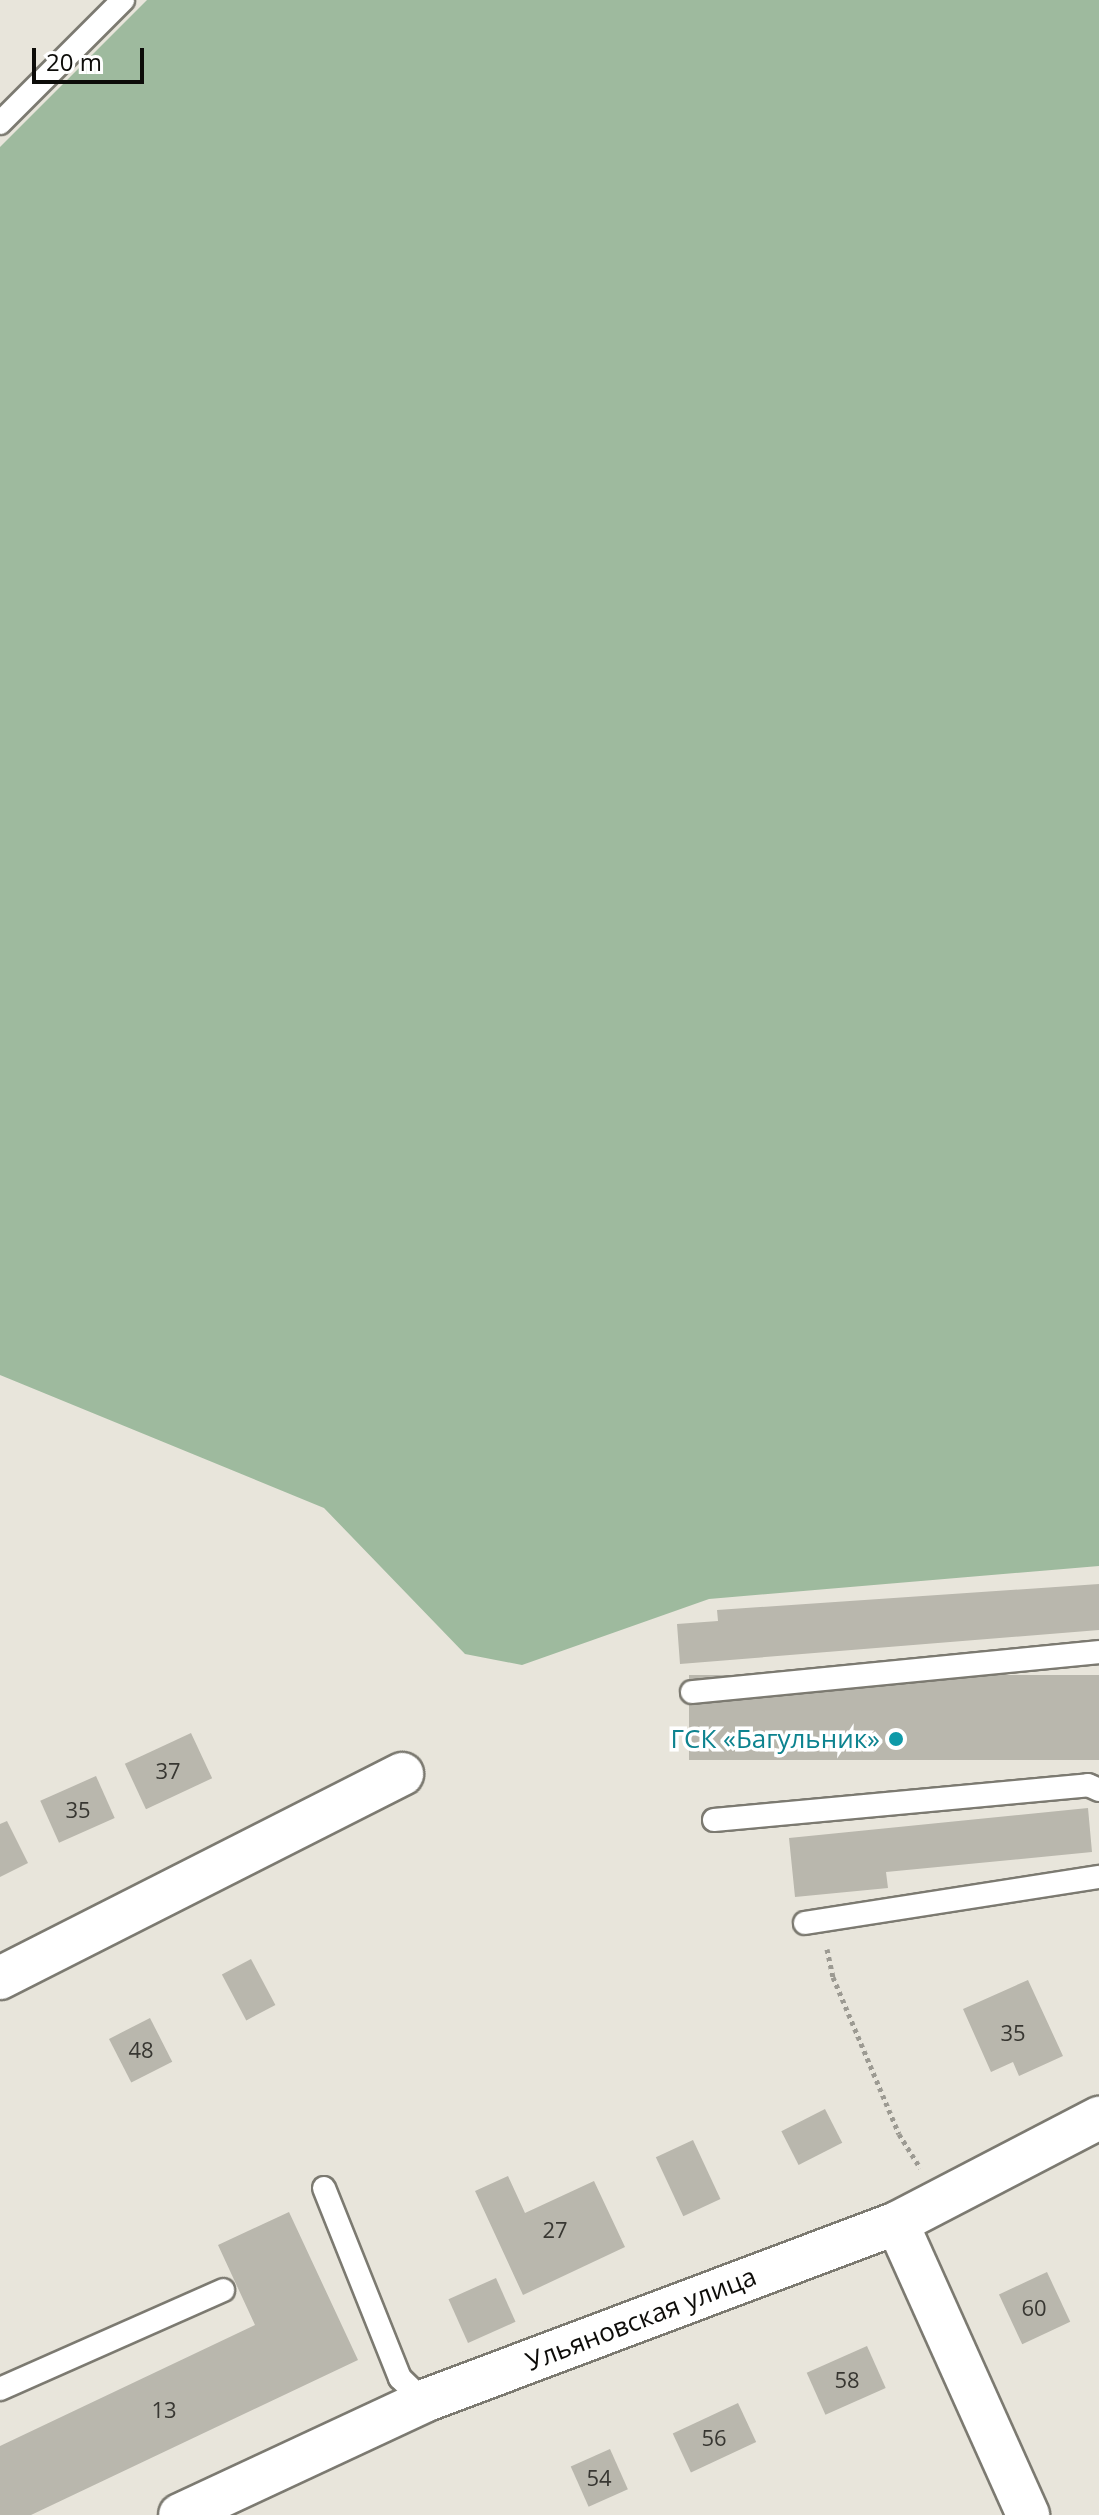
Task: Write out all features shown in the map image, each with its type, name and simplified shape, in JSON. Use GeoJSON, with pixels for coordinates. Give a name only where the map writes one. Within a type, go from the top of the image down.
{"type":"FeatureCollection","features":[{"type":"Feature","properties":{"kind":"street"},"geometry":{"type":"LineString","coordinates":[[0,1978],[402,1774]]}},
{"type":"Feature","properties":{"kind":"street","name":"Ульяновская улица"},"geometry":{"type":"LineString","coordinates":[[180,2515],[424,2401],[897,2223],[941,2203],[1099,2118]]}},
{"type":"Feature","properties":{"kind":"street"},"geometry":{"type":"LineString","coordinates":[[897,2223],[1028,2515]]}},
{"type":"Feature","properties":{"kind":"lane"},"geometry":{"type":"LineString","coordinates":[[0,123],[123,0]]}},
{"type":"Feature","properties":{"kind":"lane"},"geometry":{"type":"LineString","coordinates":[[692,1692],[1099,1652]]}},
{"type":"Feature","properties":{"kind":"lane"},"geometry":{"type":"LineString","coordinates":[[714,1820],[1088,1785],[1099,1790]]}},
{"type":"Feature","properties":{"kind":"lane"},"geometry":{"type":"LineString","coordinates":[[813,1922],[1099,1877]]}},
{"type":"Feature","properties":{"kind":"lane"},"geometry":{"type":"LineString","coordinates":[[324,2188],[400,2378],[424,2401]]}},
{"type":"Feature","properties":{"kind":"lane"},"geometry":{"type":"LineString","coordinates":[[0,2389],[223,2290]]}},
{"type":"Feature","properties":{"kind":"path"},"geometry":{"type":"LineString","coordinates":[[813,1922],[899,2134],[941,2203]]}},
{"type":"Feature","properties":{"kind":"green space"},"geometry":{"type":"Polygon","coordinates":[[[147,0],[1099,0],[1099,1566],[709,1599],[522,1665],[465,1654],[324,1508],[0,1375],[0,147],[147,0]]]}},
{"type":"Feature","properties":{"kind":"building"},"geometry":{"type":"Polygon","coordinates":[[[1099,1584],[1099,1630],[680,1664],[677,1624],[718,1621],[717,1610],[1099,1584]]]}},
{"type":"Feature","properties":{"kind":"building","name":"ГСК «Багульник»"},"geometry":{"type":"Polygon","coordinates":[[[689,1675],[1099,1675],[1099,1760],[689,1760],[689,1675]]]}},
{"type":"Feature","properties":{"kind":"building"},"geometry":{"type":"Polygon","coordinates":[[[191,1733],[212,1778],[146,1809],[125,1764],[191,1733]]]}},
{"type":"Feature","properties":{"kind":"building"},"geometry":{"type":"Polygon","coordinates":[[[96,1776],[115,1818],[59,1843],[40,1801],[96,1776]]]}},
{"type":"Feature","properties":{"kind":"building"},"geometry":{"type":"Polygon","coordinates":[[[1088,1808],[1092,1852],[886,1872],[888,1888],[795,1897],[789,1838],[1088,1808]]]}},
{"type":"Feature","properties":{"kind":"building"},"geometry":{"type":"Polygon","coordinates":[[[7,1821],[28,1863],[0,1877],[0,1824],[7,1821]]]}},
{"type":"Feature","properties":{"kind":"building"},"geometry":{"type":"Polygon","coordinates":[[[251,1959],[275,2005],[246,2020],[222,1974],[251,1959]]]}},
{"type":"Feature","properties":{"kind":"building"},"geometry":{"type":"Polygon","coordinates":[[[1028,1980],[1063,2056],[1019,2076],[1013,2062],[991,2072],[963,2009],[1028,1980]]]}},
{"type":"Feature","properties":{"kind":"building"},"geometry":{"type":"Polygon","coordinates":[[[150,2018],[172,2062],[131,2083],[109,2039],[150,2018]]]}},
{"type":"Feature","properties":{"kind":"building"},"geometry":{"type":"Polygon","coordinates":[[[825,2109],[842,2143],[799,2165],[781,2131],[825,2109]]]}},
{"type":"Feature","properties":{"kind":"building"},"geometry":{"type":"Polygon","coordinates":[[[693,2140],[720,2199],[683,2216],[656,2157],[693,2140]]]}},
{"type":"Feature","properties":{"kind":"building"},"geometry":{"type":"Polygon","coordinates":[[[508,2176],[525,2213],[594,2181],[625,2247],[523,2295],[475,2191],[508,2176]]]}},
{"type":"Feature","properties":{"kind":"building"},"geometry":{"type":"Polygon","coordinates":[[[289,2212],[358,2360],[31,2515],[0,2515],[0,2446],[255,2325],[218,2245],[289,2212]]]}},
{"type":"Feature","properties":{"kind":"building"},"geometry":{"type":"Polygon","coordinates":[[[1047,2272],[1070,2322],[1022,2344],[999,2294],[1047,2272]]]}},
{"type":"Feature","properties":{"kind":"building"},"geometry":{"type":"Polygon","coordinates":[[[496,2278],[516,2322],[468,2343],[448,2299],[496,2278]]]}},
{"type":"Feature","properties":{"kind":"building"},"geometry":{"type":"Polygon","coordinates":[[[867,2346],[886,2388],[825,2415],[807,2373],[867,2346]]]}},
{"type":"Feature","properties":{"kind":"building"},"geometry":{"type":"Polygon","coordinates":[[[738,2403],[756,2442],[691,2472],[673,2433],[738,2403]]]}},
{"type":"Feature","properties":{"kind":"building"},"geometry":{"type":"Polygon","coordinates":[[[610,2449],[628,2489],[589,2507],[571,2466],[610,2449]]]}},
{"type":"Feature","properties":{"kind":"place","name":"ГСК «Багульник»"},"geometry":{"type":"Point","coordinates":[896,1739]}}]}
